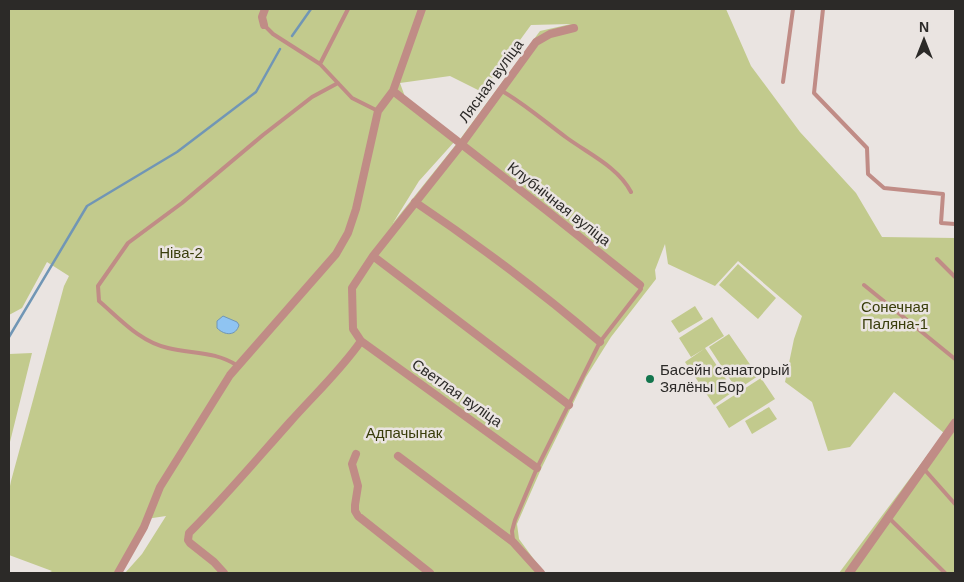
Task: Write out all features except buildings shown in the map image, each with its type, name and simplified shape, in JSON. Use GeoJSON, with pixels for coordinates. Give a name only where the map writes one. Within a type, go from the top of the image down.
{"type":"FeatureCollection","features":[{"type":"Feature","properties":{"kind":"street"},"geometry":{"type":"LineString","coordinates":[[264,25],[262,17],[265,9]]}},
{"type":"Feature","properties":{"kind":"street"},"geometry":{"type":"LineString","coordinates":[[118,573],[140,536],[160,487],[230,375],[336,254],[348,233],[356,209],[378,111],[393,91],[422,9]]}},
{"type":"Feature","properties":{"kind":"street","name":"Лясная вуліца"},"geometry":{"type":"LineString","coordinates":[[361,341],[353,329],[352,288],[373,256],[461,145],[536,42],[550,34],[574,28]]}},
{"type":"Feature","properties":{"kind":"street","name":"Клубнічная вуліца"},"geometry":{"type":"LineString","coordinates":[[393,91],[640,285]]}},
{"type":"Feature","properties":{"kind":"street"},"geometry":{"type":"LineString","coordinates":[[415,202],[461,233],[567,313],[600,342]]}},
{"type":"Feature","properties":{"kind":"street"},"geometry":{"type":"LineString","coordinates":[[373,256],[569,405]]}},
{"type":"Feature","properties":{"kind":"street"},"geometry":{"type":"LineString","coordinates":[[224,573],[188,540],[189,533],[223,499],[330,379],[361,341]]}},
{"type":"Feature","properties":{"kind":"street","name":"Светлая вуліца"},"geometry":{"type":"LineString","coordinates":[[361,341],[538,468]]}},
{"type":"Feature","properties":{"kind":"street"},"geometry":{"type":"LineString","coordinates":[[849,573],[955,424]]}},
{"type":"Feature","properties":{"kind":"street"},"geometry":{"type":"LineString","coordinates":[[356,454],[352,464],[358,486],[355,505],[355,511],[358,516],[430,573]]}},
{"type":"Feature","properties":{"kind":"street"},"geometry":{"type":"LineString","coordinates":[[398,456],[513,542],[541,573]]}},
{"type":"Feature","properties":{"kind":"lane"},"geometry":{"type":"LineString","coordinates":[[320,64],[348,9]]}},
{"type":"Feature","properties":{"kind":"lane"},"geometry":{"type":"LineString","coordinates":[[783,82],[793,9]]}},
{"type":"Feature","properties":{"kind":"lane"},"geometry":{"type":"LineString","coordinates":[[823,9],[814,92],[867,148],[868,174],[884,188],[942,194],[941,223],[955,224]]}},
{"type":"Feature","properties":{"kind":"lane"},"geometry":{"type":"LineString","coordinates":[[264,25],[273,34],[320,64],[352,98],[378,111]]}},
{"type":"Feature","properties":{"kind":"lane"},"geometry":{"type":"LineString","coordinates":[[238,366],[227,359],[210,354],[168,348],[139,336],[99,301],[98,286],[128,243],[182,204],[263,135],[312,97],[338,83]]}},
{"type":"Feature","properties":{"kind":"lane"},"geometry":{"type":"LineString","coordinates":[[500,90],[521,102],[565,137],[617,173],[625,181],[630,192]]}},
{"type":"Feature","properties":{"kind":"lane"},"geometry":{"type":"LineString","coordinates":[[937,259],[955,276]]}},
{"type":"Feature","properties":{"kind":"lane"},"geometry":{"type":"LineString","coordinates":[[513,542],[512,531],[515,520],[538,468],[600,342],[640,289],[640,285]]}},
{"type":"Feature","properties":{"kind":"lane"},"geometry":{"type":"LineString","coordinates":[[864,285],[955,359]]}},
{"type":"Feature","properties":{"kind":"lane"},"geometry":{"type":"LineString","coordinates":[[924,469],[955,504]]}},
{"type":"Feature","properties":{"kind":"lane"},"geometry":{"type":"LineString","coordinates":[[889,518],[945,573]]}},
{"type":"Feature","properties":{"kind":"green space"},"geometry":{"type":"Polygon","coordinates":[[[9,9],[726,9],[751,66],[800,132],[856,193],[882,237],[955,238],[955,573],[839,573],[944,433],[894,392],[850,447],[828,451],[812,402],[785,382],[794,339],[802,316],[738,261],[715,286],[668,264],[665,244],[655,270],[656,279],[611,337],[586,377],[541,469],[517,524],[519,539],[544,573],[125,573],[142,554],[166,516],[146,519],[116,573],[48,573],[52,571],[9,555],[9,491],[11,481],[64,286],[69,276],[47,262],[22,308],[9,315],[9,9]],[[571,24],[531,25],[482,92],[450,76],[400,83],[408,105],[455,141],[419,181],[393,223],[458,142],[540,31],[571,24]]]}},
{"type":"Feature","properties":{"kind":"green space"},"geometry":{"type":"Polygon","coordinates":[[[738,264],[776,298],[758,319],[719,285],[738,264]]]}},
{"type":"Feature","properties":{"kind":"green space"},"geometry":{"type":"Polygon","coordinates":[[[695,306],[703,319],[679,333],[671,321],[695,306]]]}},
{"type":"Feature","properties":{"kind":"green space"},"geometry":{"type":"Polygon","coordinates":[[[712,317],[724,336],[705,348],[734,391],[714,405],[685,362],[704,349],[691,357],[679,338],[712,317]]]}},
{"type":"Feature","properties":{"kind":"green space"},"geometry":{"type":"Polygon","coordinates":[[[729,334],[758,376],[737,390],[709,347],[729,334]]]}},
{"type":"Feature","properties":{"kind":"green space"},"geometry":{"type":"Polygon","coordinates":[[[32,353],[9,446],[9,354],[32,353]]]}},
{"type":"Feature","properties":{"kind":"green space"},"geometry":{"type":"Polygon","coordinates":[[[761,378],[775,399],[729,428],[716,407],[761,378]]]}},
{"type":"Feature","properties":{"kind":"green space"},"geometry":{"type":"Polygon","coordinates":[[[769,407],[777,419],[752,434],[745,421],[769,407]]]}},
{"type":"Feature","properties":{"kind":"water"},"geometry":{"type":"Polygon","coordinates":[[[223,316],[237,322],[239,325],[238,329],[230,334],[220,331],[217,328],[217,321],[223,316]]]}},
{"type":"Feature","properties":{"kind":"waterway"},"geometry":{"type":"LineString","coordinates":[[292,36],[311,9]]}},
{"type":"Feature","properties":{"kind":"waterway"},"geometry":{"type":"LineString","coordinates":[[9,337],[87,206],[177,152],[256,92],[280,49]]}},
{"type":"Feature","properties":{"kind":"place","name":"Басейн санаторый Зялёны Бор"},"geometry":{"type":"Point","coordinates":[650,379]}},
{"type":"Feature","properties":{"kind":"park label","name":"Ніва-2"},"geometry":{"type":"Point","coordinates":[181,253]}},
{"type":"Feature","properties":{"kind":"park label","name":"Сонечная Паляна-1"},"geometry":{"type":"Point","coordinates":[895,316]}},
{"type":"Feature","properties":{"kind":"park label","name":"Адпачынак"},"geometry":{"type":"Point","coordinates":[404,433]}}]}
